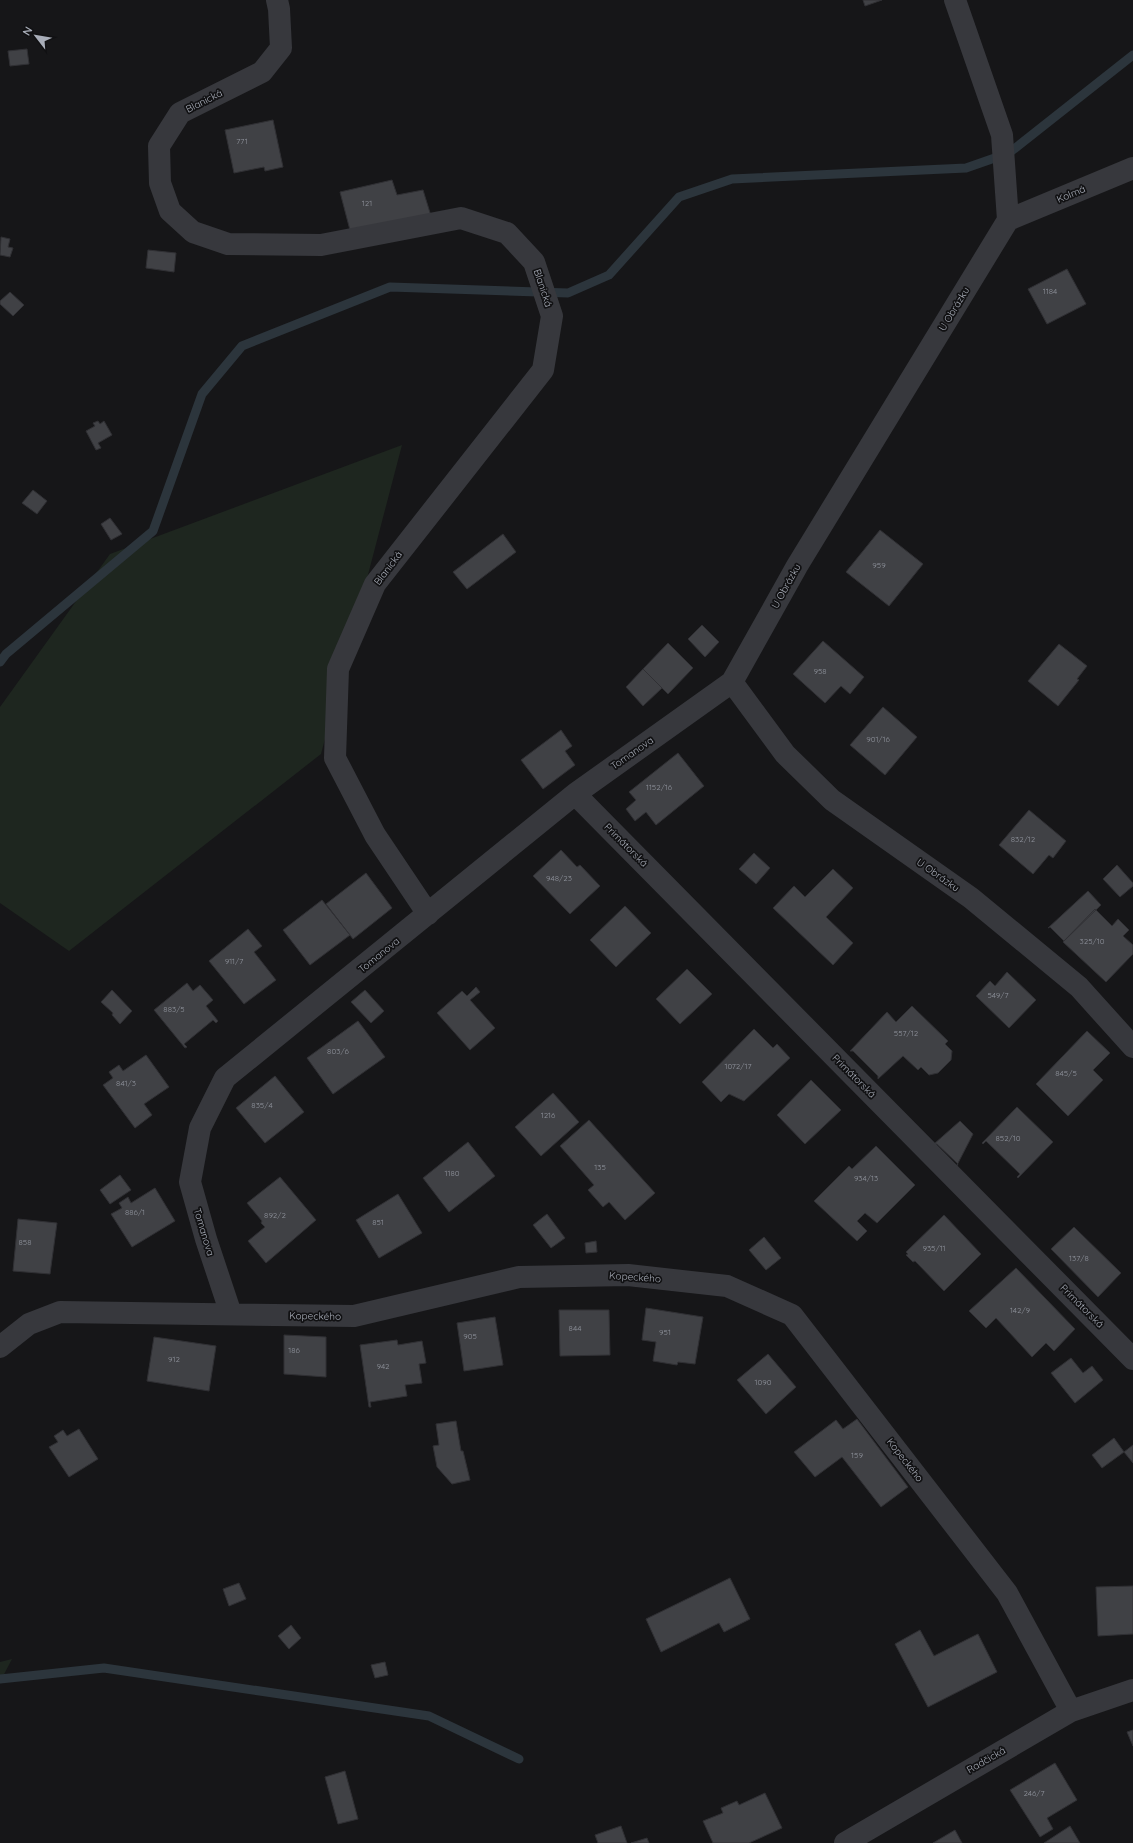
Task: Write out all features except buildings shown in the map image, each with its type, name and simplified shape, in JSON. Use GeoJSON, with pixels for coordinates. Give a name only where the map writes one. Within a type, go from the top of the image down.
{"type":"FeatureCollection","features":[{"type":"Feature","properties":{"kind":"street","name":"Blanická"},"geometry":{"type":"LineString","coordinates":[[277,0],[279,9],[281,48],[272,60],[262,72],[180,113],[159,146],[160,183],[170,211],[193,232],[228,244],[321,245],[461,218],[507,233],[534,262],[552,316],[542,370],[375,584],[338,669],[335,758],[375,835],[428,914]]}},
{"type":"Feature","properties":{"kind":"street"},"geometry":{"type":"LineString","coordinates":[[955,0],[1002,135],[1008,220]]}},
{"type":"Feature","properties":{"kind":"street","name":"Kolmá"},"geometry":{"type":"LineString","coordinates":[[1008,220],[1133,168]]}},
{"type":"Feature","properties":{"kind":"street","name":"U Obrázku"},"geometry":{"type":"LineString","coordinates":[[1008,220],[797,566],[732,682],[785,754],[832,800],[977,903],[1079,987],[1133,1047]]}},
{"type":"Feature","properties":{"kind":"street","name":"Tomanova"},"geometry":{"type":"LineString","coordinates":[[231,1314],[206,1239],[190,1182],[200,1128],[225,1078],[575,794],[732,682]]}},
{"type":"Feature","properties":{"kind":"street","name":"Primátorská"},"geometry":{"type":"LineString","coordinates":[[575,794],[1133,1359]]}},
{"type":"Feature","properties":{"kind":"street","name":"Kopeckého"},"geometry":{"type":"LineString","coordinates":[[0,1347],[29,1324],[60,1312],[354,1316],[519,1277],[628,1275],[727,1286],[792,1315],[1007,1593],[1071,1711]]}},
{"type":"Feature","properties":{"kind":"street","name":"Radčická"},"geometry":{"type":"LineString","coordinates":[[845,1843],[1071,1711],[1133,1690]]}},
{"type":"Feature","properties":{"kind":"shaded area"},"geometry":{"type":"Polygon","coordinates":[[[402,445],[321,754],[69,951],[0,903],[0,707],[110,554],[402,445]]]}},
{"type":"Feature","properties":{"kind":"shaded area"},"geometry":{"type":"Polygon","coordinates":[[[12,1659],[0,1682],[0,1662],[12,1659]]]}},
{"type":"Feature","properties":{"kind":"waterway"},"geometry":{"type":"LineString","coordinates":[[0,662],[6,654],[153,531],[202,394],[242,346],[390,287],[568,293],[609,275],[679,197],[732,179],[966,168],[1009,153],[1133,55]]}},
{"type":"Feature","properties":{"kind":"waterway"},"geometry":{"type":"LineString","coordinates":[[0,1679],[104,1668],[429,1716],[519,1759]]}}]}
